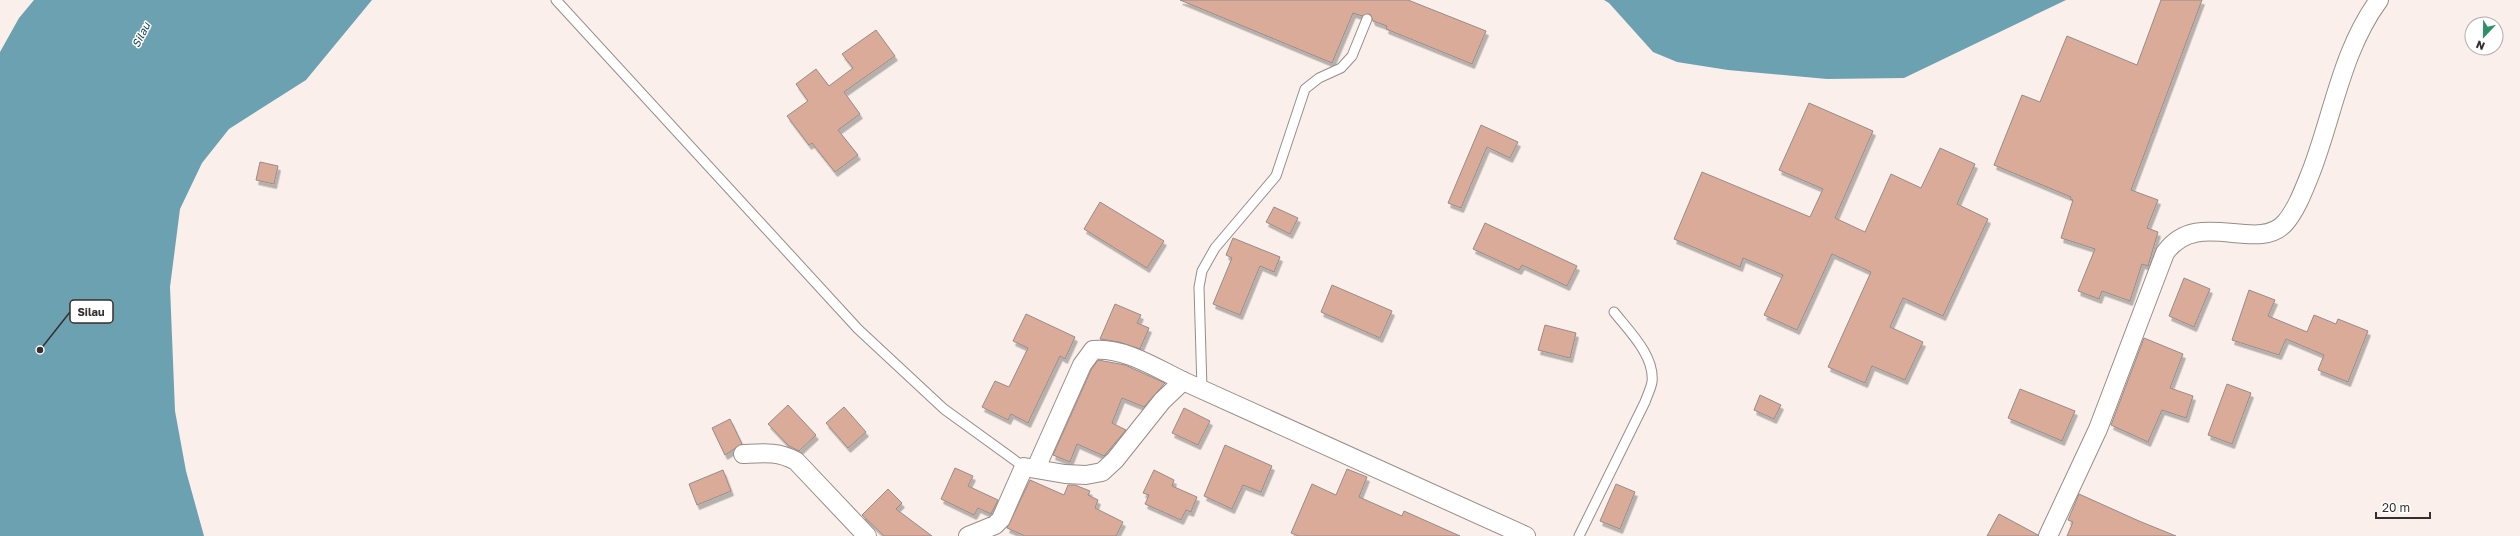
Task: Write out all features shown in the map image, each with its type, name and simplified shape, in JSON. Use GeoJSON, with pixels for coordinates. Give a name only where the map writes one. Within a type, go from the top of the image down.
{"type":"FeatureCollection","features":[{"type":"Feature","properties":{"kind":"street"},"geometry":{"type":"LineString","coordinates":[[2048,536],[2098,429],[2165,253],[2173,241],[2184,234],[2199,231],[2259,233],[2273,231],[2283,225],[2302,196],[2324,140],[2346,62],[2379,0]]}},
{"type":"Feature","properties":{"kind":"street"},"geometry":{"type":"LineString","coordinates":[[968,536],[988,528],[1001,519],[1030,467],[1082,365],[1093,350],[1104,349],[1133,358],[1526,536]]}},
{"type":"Feature","properties":{"kind":"street"},"geometry":{"type":"LineString","coordinates":[[1030,467],[1065,474],[1086,475],[1102,472],[1115,460],[1162,401],[1183,381]]}},
{"type":"Feature","properties":{"kind":"street"},"geometry":{"type":"LineString","coordinates":[[743,454],[772,452],[784,454],[796,461],[867,536]]}},
{"type":"Feature","properties":{"kind":"street"},"geometry":{"type":"LineString","coordinates":[[988,528],[1006,536]]}},
{"type":"Feature","properties":{"kind":"lane"},"geometry":{"type":"LineString","coordinates":[[556,0],[858,329],[944,408],[1030,467]]}},
{"type":"Feature","properties":{"kind":"lane"},"geometry":{"type":"LineString","coordinates":[[1202,389],[1199,287],[1202,271],[1215,248],[1276,176],[1305,89],[1318,78],[1341,68],[1352,56],[1367,19]]}},
{"type":"Feature","properties":{"kind":"lane"},"geometry":{"type":"LineString","coordinates":[[1580,536],[1645,402],[1652,381],[1650,365],[1642,348],[1614,312]]}},
{"type":"Feature","properties":{"kind":"water"},"geometry":{"type":"Polygon","coordinates":[[[34,0],[372,0],[306,80],[229,129],[202,163],[180,209],[170,287],[175,411],[186,471],[204,536],[0,536],[0,52],[19,18],[34,0]]]}},
{"type":"Feature","properties":{"kind":"water"},"geometry":{"type":"Polygon","coordinates":[[[1604,0],[2066,0],[1904,78],[1827,79],[1728,70],[1677,62],[1653,52],[1609,3],[1604,0]]]}},
{"type":"Feature","properties":{"kind":"building"},"geometry":{"type":"Polygon","coordinates":[[[1180,0],[1408,0],[1486,31],[1472,64],[1386,29],[1387,26],[1373,21],[1370,14],[1362,16],[1353,13],[1332,63],[1180,0]]]}},
{"type":"Feature","properties":{"kind":"building"},"geometry":{"type":"Polygon","coordinates":[[[2161,0],[2202,0],[2131,190],[2158,200],[2147,228],[2158,232],[2148,266],[2142,264],[2130,301],[2102,291],[2099,299],[2078,291],[2095,249],[2061,238],[2073,200],[2070,199],[2071,197],[1994,165],[2022,95],[2040,102],[2067,36],[2137,65],[2161,0]]]}},
{"type":"Feature","properties":{"kind":"building"},"geometry":{"type":"Polygon","coordinates":[[[876,30],[895,56],[844,92],[860,114],[838,130],[858,155],[835,172],[812,143],[809,145],[787,116],[808,101],[796,84],[816,69],[829,86],[853,68],[842,54],[876,30]]]}},
{"type":"Feature","properties":{"kind":"building"},"geometry":{"type":"Polygon","coordinates":[[[1809,103],[1873,131],[1835,218],[1865,232],[1891,174],[1921,188],[1940,148],[1975,164],[1957,204],[1988,219],[1943,316],[1903,298],[1890,327],[1923,342],[1905,380],[1872,366],[1865,383],[1828,367],[1871,272],[1832,254],[1797,330],[1764,315],[1783,275],[1743,258],[1740,267],[1674,239],[1702,172],[1810,217],[1823,189],[1779,170],[1809,103]]]}},
{"type":"Feature","properties":{"kind":"building"},"geometry":{"type":"Polygon","coordinates":[[[1481,125],[1518,142],[1510,158],[1487,147],[1461,208],[1448,203],[1481,125]]]}},
{"type":"Feature","properties":{"kind":"building"},"geometry":{"type":"Polygon","coordinates":[[[260,162],[278,166],[274,184],[256,180],[260,162]]]}},
{"type":"Feature","properties":{"kind":"building"},"geometry":{"type":"Polygon","coordinates":[[[1100,202],[1164,241],[1147,268],[1084,229],[1100,202]]]}},
{"type":"Feature","properties":{"kind":"building"},"geometry":{"type":"Polygon","coordinates":[[[1274,207],[1298,218],[1290,234],[1266,222],[1274,207]]]}},
{"type":"Feature","properties":{"kind":"building"},"geometry":{"type":"Polygon","coordinates":[[[1485,223],[1577,266],[1567,286],[1522,265],[1519,270],[1473,249],[1485,223]]]}},
{"type":"Feature","properties":{"kind":"building"},"geometry":{"type":"Polygon","coordinates":[[[1233,238],[1280,257],[1274,272],[1260,266],[1240,315],[1213,304],[1232,258],[1226,255],[1233,238]]]}},
{"type":"Feature","properties":{"kind":"building"},"geometry":{"type":"Polygon","coordinates":[[[2184,278],[2210,289],[2194,327],[2169,316],[2184,278]]]}},
{"type":"Feature","properties":{"kind":"building"},"geometry":{"type":"Polygon","coordinates":[[[1332,285],[1392,311],[1380,338],[1321,312],[1332,285]]]}},
{"type":"Feature","properties":{"kind":"building"},"geometry":{"type":"Polygon","coordinates":[[[2249,290],[2275,300],[2268,316],[2307,332],[2314,315],[2336,324],[2338,319],[2368,331],[2348,382],[2318,370],[2324,355],[2286,339],[2279,355],[2232,340],[2249,290]]]}},
{"type":"Feature","properties":{"kind":"building"},"geometry":{"type":"Polygon","coordinates":[[[1115,304],[1141,315],[1137,323],[1149,328],[1140,349],[1119,342],[1100,339],[1115,304]]]}},
{"type":"Feature","properties":{"kind":"building"},"geometry":{"type":"Polygon","coordinates":[[[1026,314],[1075,337],[1065,359],[1060,356],[1028,423],[1011,414],[1008,420],[982,407],[995,381],[1009,387],[1028,348],[1013,341],[1026,314]]]}},
{"type":"Feature","properties":{"kind":"building"},"geometry":{"type":"Polygon","coordinates":[[[1545,325],[1576,333],[1570,358],[1538,350],[1545,325]]]}},
{"type":"Feature","properties":{"kind":"building"},"geometry":{"type":"Polygon","coordinates":[[[2144,338],[2183,354],[2170,388],[2193,396],[2186,418],[2162,410],[2148,442],[2111,425],[2144,338]]]}},
{"type":"Feature","properties":{"kind":"building"},"geometry":{"type":"Polygon","coordinates":[[[1098,360],[1125,365],[1165,383],[1144,407],[1122,398],[1112,423],[1126,430],[1104,456],[1077,444],[1070,462],[1053,455],[1091,370],[1098,360]]]}},
{"type":"Feature","properties":{"kind":"building"},"geometry":{"type":"Polygon","coordinates":[[[2227,384],[2251,393],[2232,444],[2208,435],[2227,384]]]}},
{"type":"Feature","properties":{"kind":"building"},"geometry":{"type":"Polygon","coordinates":[[[2020,389],[2075,411],[2062,441],[2008,418],[2020,389]]]}},
{"type":"Feature","properties":{"kind":"building"},"geometry":{"type":"Polygon","coordinates":[[[1760,395],[1781,405],[1774,419],[1754,410],[1760,395]]]}},
{"type":"Feature","properties":{"kind":"building"},"geometry":{"type":"Polygon","coordinates":[[[788,405],[816,435],[799,451],[789,446],[768,424],[788,405]]]}},
{"type":"Feature","properties":{"kind":"building"},"geometry":{"type":"Polygon","coordinates":[[[844,407],[866,432],[848,448],[826,423],[844,407]]]}},
{"type":"Feature","properties":{"kind":"building"},"geometry":{"type":"Polygon","coordinates":[[[1184,408],[1210,421],[1198,445],[1172,433],[1184,408]]]}},
{"type":"Feature","properties":{"kind":"building"},"geometry":{"type":"Polygon","coordinates":[[[730,419],[742,444],[725,455],[712,428],[730,419]]]}},
{"type":"Feature","properties":{"kind":"building"},"geometry":{"type":"Polygon","coordinates":[[[1225,445],[1272,466],[1261,492],[1243,485],[1232,509],[1204,496],[1225,445]]]}},
{"type":"Feature","properties":{"kind":"building"},"geometry":{"type":"Polygon","coordinates":[[[955,468],[973,476],[968,486],[998,500],[991,514],[978,508],[974,515],[941,499],[955,468]]]}},
{"type":"Feature","properties":{"kind":"building"},"geometry":{"type":"Polygon","coordinates":[[[1347,469],[1367,477],[1359,497],[1402,516],[1404,511],[1460,536],[1299,536],[1291,533],[1312,484],[1336,495],[1347,469]]]}},
{"type":"Feature","properties":{"kind":"building"},"geometry":{"type":"Polygon","coordinates":[[[723,470],[731,491],[697,505],[689,484],[723,470]]]}},
{"type":"Feature","properties":{"kind":"building"},"geometry":{"type":"Polygon","coordinates":[[[1154,470],[1174,480],[1172,486],[1197,497],[1191,512],[1186,510],[1181,520],[1145,504],[1149,495],[1143,493],[1154,470]]]}},
{"type":"Feature","properties":{"kind":"building"},"geometry":{"type":"Polygon","coordinates":[[[1030,480],[1064,495],[1068,485],[1075,485],[1090,491],[1088,495],[1098,500],[1095,508],[1123,522],[1116,536],[1025,536],[1007,528],[1030,480]]]}},
{"type":"Feature","properties":{"kind":"building"},"geometry":{"type":"Polygon","coordinates":[[[1616,484],[1635,492],[1620,529],[1600,521],[1616,484]]]}},
{"type":"Feature","properties":{"kind":"building"},"geometry":{"type":"Polygon","coordinates":[[[888,489],[902,503],[896,509],[932,536],[884,536],[862,515],[888,489]]]}},
{"type":"Feature","properties":{"kind":"building"},"geometry":{"type":"Polygon","coordinates":[[[2079,494],[2176,536],[2067,536],[2073,522],[2068,520],[2079,494]]]}},
{"type":"Feature","properties":{"kind":"building"},"geometry":{"type":"Polygon","coordinates":[[[1999,514],[2038,535],[2038,536],[1987,536],[1999,514]]]}},
{"type":"Feature","properties":{"kind":"place","name":"Silau"},"geometry":{"type":"Point","coordinates":[40,350]}}]}
